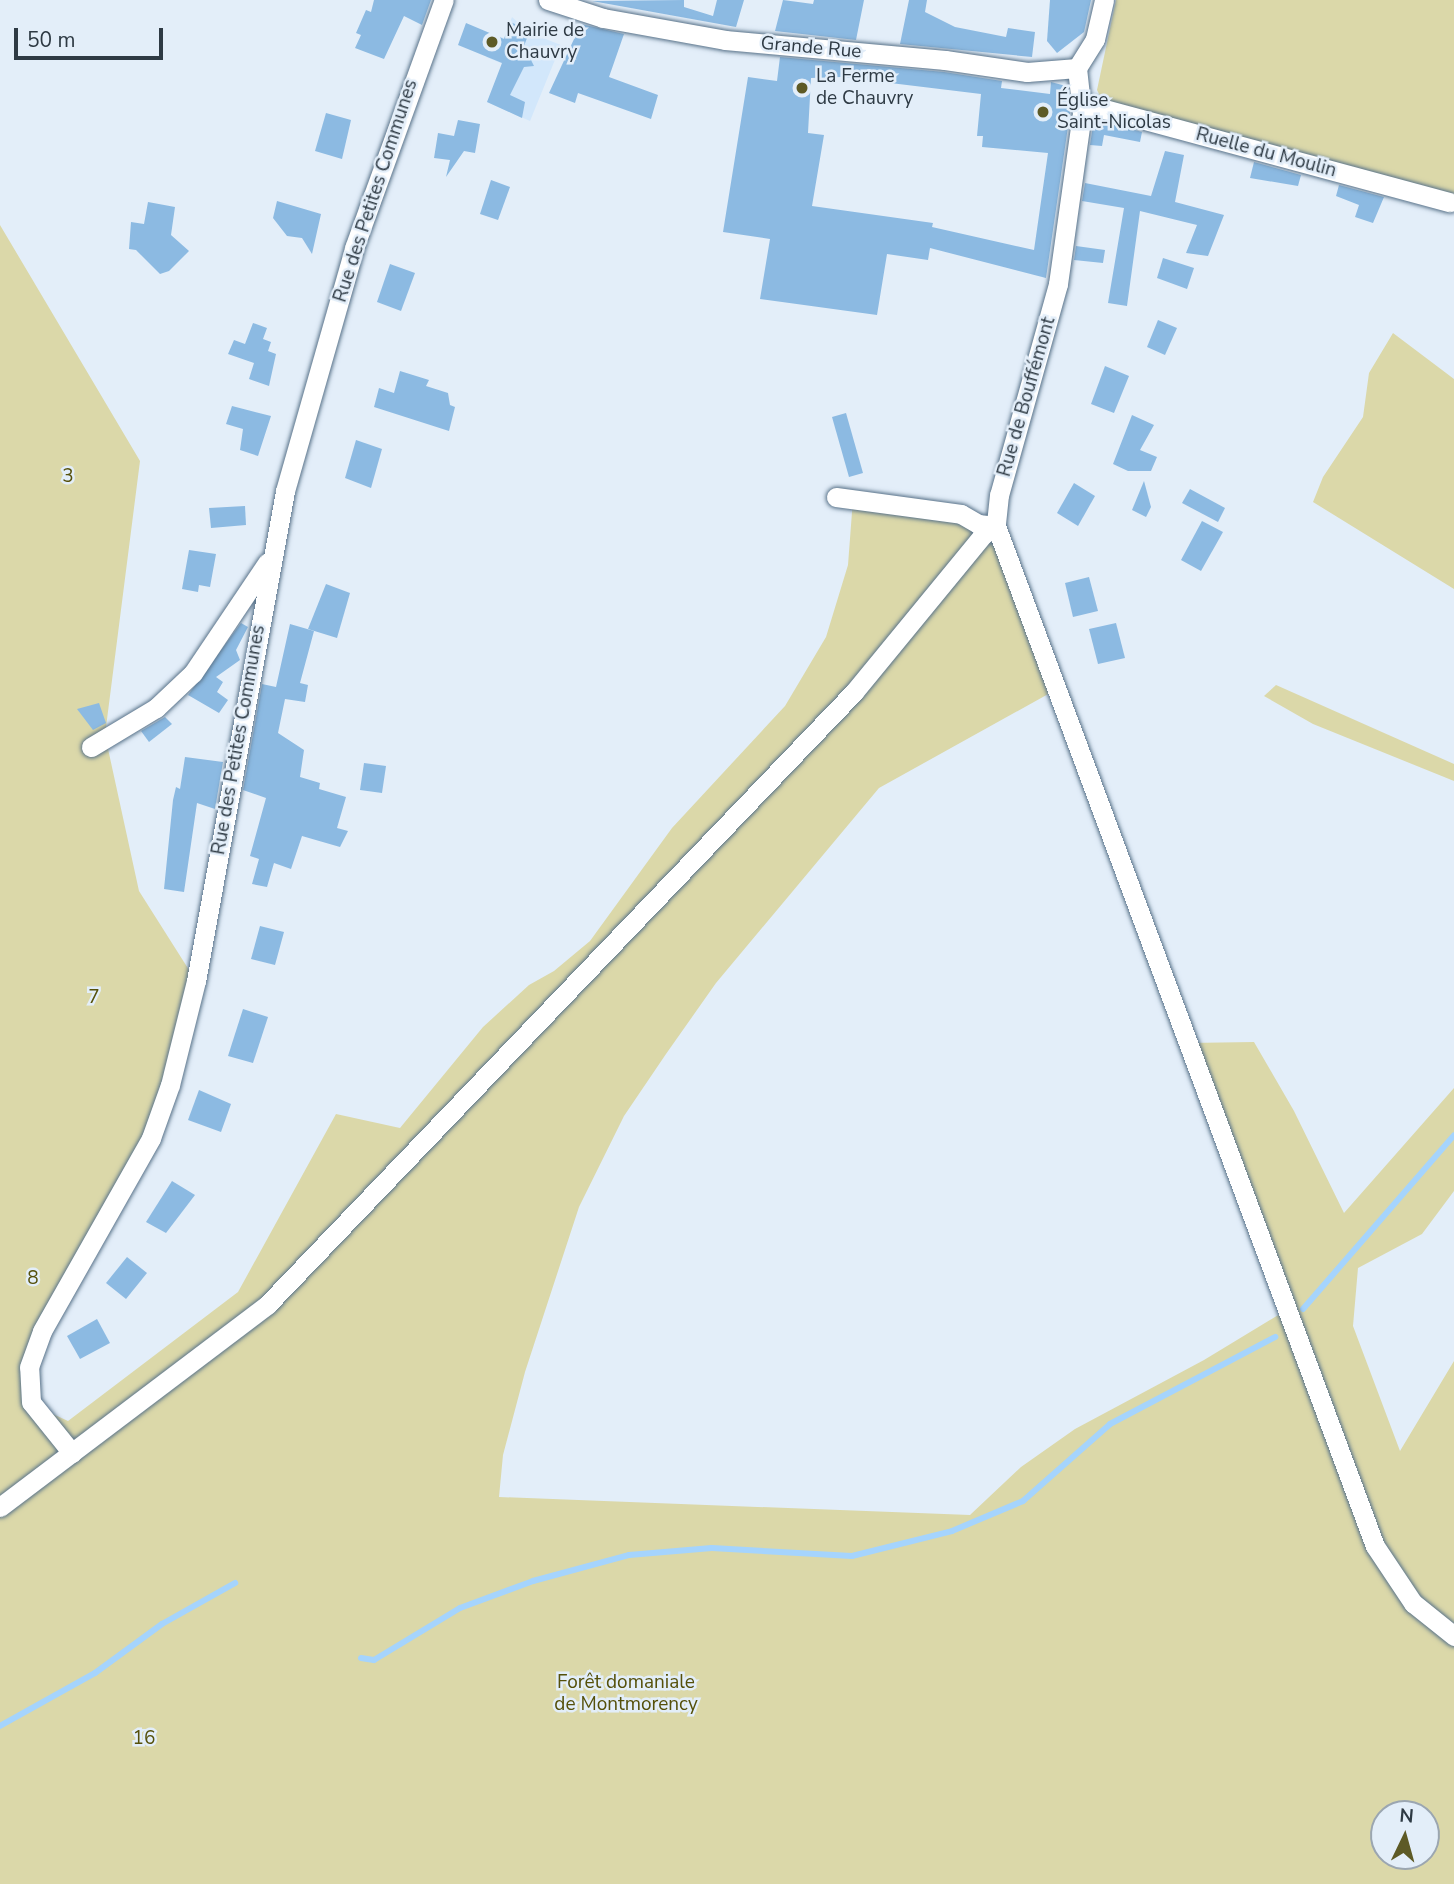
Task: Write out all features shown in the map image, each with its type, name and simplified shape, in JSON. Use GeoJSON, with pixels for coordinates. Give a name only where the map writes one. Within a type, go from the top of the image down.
{"type":"FeatureCollection","features":[{"type":"Feature","properties":{"kind":"street","name":"Rue des Petites Communes"},"geometry":{"type":"LineString","coordinates":[[72,1453],[31,1402],[29,1367],[42,1331],[151,1138],[170,1085],[196,981],[271,556],[354,248],[444,0]]}},
{"type":"Feature","properties":{"kind":"street","name":"Grande Rue"},"geometry":{"type":"LineString","coordinates":[[548,0],[603,18],[725,40],[945,60],[1027,72],[1077,68]]}},
{"type":"Feature","properties":{"kind":"street"},"geometry":{"type":"LineString","coordinates":[[1077,68],[1095,39],[1104,0]]}},
{"type":"Feature","properties":{"kind":"street","name":"Rue de Bouffémont"},"geometry":{"type":"LineString","coordinates":[[1077,68],[1082,103],[1058,284],[996,506],[996,526],[1070,714],[1375,1546],[1413,1603],[1454,1636]]}},
{"type":"Feature","properties":{"kind":"street","name":"Ruelle du Moulin"},"geometry":{"type":"LineString","coordinates":[[1082,103],[1450,202]]}},
{"type":"Feature","properties":{"kind":"street"},"geometry":{"type":"LineString","coordinates":[[836,497],[961,514],[978,524],[996,526]]}},
{"type":"Feature","properties":{"kind":"street"},"geometry":{"type":"LineString","coordinates":[[0,1507],[267,1305],[854,692],[958,571],[984,534],[996,526]]}},
{"type":"Feature","properties":{"kind":"street"},"geometry":{"type":"LineString","coordinates":[[91,747],[156,708],[193,673],[271,556]]}},
{"type":"Feature","properties":{"kind":"shaded area"},"geometry":{"type":"Polygon","coordinates":[[[512,17],[530,33],[561,45],[530,121],[487,102],[503,64],[486,57],[495,35],[504,38],[512,17]]]}},
{"type":"Feature","properties":{"kind":"green space"},"geometry":{"type":"Polygon","coordinates":[[[1116,0],[1454,0],[1454,200],[1107,110],[1097,90],[1116,0]]]}},
{"type":"Feature","properties":{"kind":"green space","name":"Forêt domaniale de Montmorency"},"geometry":{"type":"Polygon","coordinates":[[[0,225],[140,461],[105,735],[139,891],[196,981],[170,1085],[21,1367],[40,1408],[68,1421],[238,1292],[336,1114],[400,1128],[483,1027],[529,985],[554,971],[590,941],[672,828],[785,706],[826,637],[848,565],[853,499],[992,523],[1059,688],[879,788],[716,983],[666,1054],[624,1116],[579,1207],[525,1372],[503,1455],[499,1497],[970,1515],[1021,1467],[1075,1429],[1204,1360],[1285,1311],[1188,1043],[1254,1042],[1294,1111],[1344,1213],[1454,1088],[1454,1191],[1422,1234],[1358,1268],[1353,1326],[1400,1451],[1454,1361],[1454,1884],[0,1884],[0,225]]]}},
{"type":"Feature","properties":{"kind":"green space"},"geometry":{"type":"Polygon","coordinates":[[[1393,333],[1454,379],[1454,589],[1313,502],[1323,477],[1363,417],[1369,373],[1393,333]]]}},
{"type":"Feature","properties":{"kind":"green space"},"geometry":{"type":"Polygon","coordinates":[[[1276,685],[1454,764],[1454,781],[1313,724],[1264,696],[1276,685]]]}},
{"type":"Feature","properties":{"kind":"building"},"geometry":{"type":"Polygon","coordinates":[[[374,0],[431,0],[422,25],[404,16],[384,59],[355,48],[361,35],[356,33],[366,10],[371,12],[374,0]]]}},
{"type":"Feature","properties":{"kind":"building"},"geometry":{"type":"Polygon","coordinates":[[[684,0],[684,7],[713,16],[717,0],[744,0],[736,27],[592,1],[684,0]]]}},
{"type":"Feature","properties":{"kind":"building"},"geometry":{"type":"Polygon","coordinates":[[[783,0],[813,4],[814,0],[864,0],[856,40],[775,31],[783,0]]]}},
{"type":"Feature","properties":{"kind":"building"},"geometry":{"type":"Polygon","coordinates":[[[909,0],[927,0],[925,12],[955,27],[1006,37],[1008,28],[1035,32],[1032,57],[900,44],[909,0]]]}},
{"type":"Feature","properties":{"kind":"building"},"geometry":{"type":"Polygon","coordinates":[[[1050,0],[1091,0],[1084,32],[1057,53],[1047,41],[1050,0]]]}},
{"type":"Feature","properties":{"kind":"building","name":"Mairie de Chauvry"},"geometry":{"type":"Polygon","coordinates":[[[510,22],[530,30],[524,46],[534,66],[524,67],[510,95],[525,102],[522,118],[487,102],[502,63],[458,45],[466,23],[504,39],[510,22]]]}},
{"type":"Feature","properties":{"kind":"building"},"geometry":{"type":"Polygon","coordinates":[[[581,24],[624,34],[609,77],[658,95],[651,119],[578,93],[575,103],[549,93],[581,24]]]}},
{"type":"Feature","properties":{"kind":"building"},"geometry":{"type":"Polygon","coordinates":[[[780,57],[944,72],[1002,81],[1001,88],[1050,94],[1051,82],[1066,86],[1070,113],[1046,278],[930,248],[928,260],[887,254],[877,315],[760,299],[770,239],[723,232],[748,77],[777,81],[780,57]],[[841,77],[811,78],[808,133],[824,135],[812,206],[933,223],[932,227],[1034,250],[1048,153],[982,147],[983,136],[977,136],[981,94],[841,77]]]}},
{"type":"Feature","properties":{"kind":"building"},"geometry":{"type":"Polygon","coordinates":[[[326,113],[351,120],[342,159],[315,151],[326,113]]]}},
{"type":"Feature","properties":{"kind":"building"},"geometry":{"type":"Polygon","coordinates":[[[1094,119],[1142,132],[1140,142],[1104,135],[1102,146],[1090,145],[1094,119]]]}},
{"type":"Feature","properties":{"kind":"building"},"geometry":{"type":"Polygon","coordinates":[[[458,120],[480,124],[475,153],[464,151],[446,177],[450,160],[434,158],[438,133],[454,136],[458,120]]]}},
{"type":"Feature","properties":{"kind":"building"},"geometry":{"type":"Polygon","coordinates":[[[1165,151],[1184,155],[1175,202],[1224,215],[1208,256],[1186,253],[1197,225],[1140,211],[1127,306],[1108,303],[1124,208],[1082,201],[1085,183],[1151,196],[1165,151]]]}},
{"type":"Feature","properties":{"kind":"building"},"geometry":{"type":"Polygon","coordinates":[[[1254,162],[1301,175],[1298,186],[1250,178],[1254,162]]]}},
{"type":"Feature","properties":{"kind":"building"},"geometry":{"type":"Polygon","coordinates":[[[491,180],[510,187],[498,220],[480,214],[491,180]]]}},
{"type":"Feature","properties":{"kind":"building"},"geometry":{"type":"Polygon","coordinates":[[[1339,185],[1384,197],[1373,223],[1355,217],[1359,205],[1336,196],[1339,185]]]}},
{"type":"Feature","properties":{"kind":"building"},"geometry":{"type":"Polygon","coordinates":[[[277,201],[321,214],[312,254],[302,238],[287,236],[273,218],[277,201]]]}},
{"type":"Feature","properties":{"kind":"building"},"geometry":{"type":"Polygon","coordinates":[[[148,202],[175,207],[171,235],[189,251],[169,271],[160,274],[136,250],[129,249],[131,222],[144,224],[148,202]]]}},
{"type":"Feature","properties":{"kind":"building"},"geometry":{"type":"Polygon","coordinates":[[[1076,246],[1105,250],[1103,263],[1074,260],[1076,246]]]}},
{"type":"Feature","properties":{"kind":"building"},"geometry":{"type":"Polygon","coordinates":[[[1163,258],[1194,268],[1187,289],[1157,278],[1163,258]]]}},
{"type":"Feature","properties":{"kind":"building"},"geometry":{"type":"Polygon","coordinates":[[[390,264],[415,273],[401,311],[377,302],[390,264]]]}},
{"type":"Feature","properties":{"kind":"building"},"geometry":{"type":"Polygon","coordinates":[[[1158,320],[1177,328],[1165,355],[1147,347],[1158,320]]]}},
{"type":"Feature","properties":{"kind":"building"},"geometry":{"type":"Polygon","coordinates":[[[253,323],[267,328],[263,339],[271,342],[268,351],[276,354],[269,386],[249,379],[254,363],[228,354],[234,340],[245,344],[253,323]]]}},
{"type":"Feature","properties":{"kind":"building"},"geometry":{"type":"Polygon","coordinates":[[[1105,366],[1129,376],[1114,413],[1091,404],[1105,366]]]}},
{"type":"Feature","properties":{"kind":"building"},"geometry":{"type":"Polygon","coordinates":[[[400,371],[429,380],[426,386],[448,393],[450,405],[455,407],[449,431],[374,407],[379,388],[394,393],[400,371]]]}},
{"type":"Feature","properties":{"kind":"building"},"geometry":{"type":"Polygon","coordinates":[[[232,406],[271,416],[258,456],[240,450],[243,429],[226,424],[232,406]]]}},
{"type":"Feature","properties":{"kind":"building"},"geometry":{"type":"Polygon","coordinates":[[[846,413],[863,473],[849,477],[832,417],[846,413]]]}},
{"type":"Feature","properties":{"kind":"building"},"geometry":{"type":"Polygon","coordinates":[[[1132,415],[1154,425],[1140,450],[1157,457],[1151,471],[1128,471],[1113,464],[1132,415]]]}},
{"type":"Feature","properties":{"kind":"building"},"geometry":{"type":"Polygon","coordinates":[[[356,440],[382,449],[371,488],[345,478],[356,440]]]}},
{"type":"Feature","properties":{"kind":"building"},"geometry":{"type":"Polygon","coordinates":[[[1144,481],[1151,507],[1146,517],[1132,510],[1144,481]]]}},
{"type":"Feature","properties":{"kind":"building"},"geometry":{"type":"Polygon","coordinates":[[[1074,483],[1095,496],[1078,526],[1057,513],[1074,483]]]}},
{"type":"Feature","properties":{"kind":"building"},"geometry":{"type":"Polygon","coordinates":[[[1190,489],[1225,508],[1218,522],[1182,503],[1190,489]]]}},
{"type":"Feature","properties":{"kind":"building"},"geometry":{"type":"Polygon","coordinates":[[[245,506],[246,525],[211,528],[209,508],[245,506]]]}},
{"type":"Feature","properties":{"kind":"building"},"geometry":{"type":"Polygon","coordinates":[[[1202,521],[1223,532],[1201,571],[1181,560],[1202,521]]]}},
{"type":"Feature","properties":{"kind":"building"},"geometry":{"type":"Polygon","coordinates":[[[189,550],[216,554],[210,587],[199,585],[198,592],[182,589],[189,550]]]}},
{"type":"Feature","properties":{"kind":"building"},"geometry":{"type":"Polygon","coordinates":[[[1089,577],[1098,611],[1073,617],[1065,583],[1089,577]]]}},
{"type":"Feature","properties":{"kind":"building"},"geometry":{"type":"Polygon","coordinates":[[[326,584],[350,593],[337,638],[308,629],[326,584]]]}},
{"type":"Feature","properties":{"kind":"building"},"geometry":{"type":"Polygon","coordinates":[[[241,623],[248,627],[236,650],[240,660],[216,677],[223,682],[217,692],[228,700],[219,713],[188,695],[241,623]]]}},
{"type":"Feature","properties":{"kind":"building"},"geometry":{"type":"Polygon","coordinates":[[[1116,623],[1125,658],[1098,664],[1089,629],[1116,623]]]}},
{"type":"Feature","properties":{"kind":"building"},"geometry":{"type":"Polygon","coordinates":[[[290,624],[314,631],[300,683],[308,685],[305,702],[285,699],[278,733],[304,750],[300,777],[320,783],[319,789],[346,797],[337,828],[348,831],[340,847],[302,836],[291,869],[274,863],[267,887],[252,884],[259,859],[250,856],[266,798],[243,790],[262,684],[276,687],[290,624]]]}},
{"type":"Feature","properties":{"kind":"building"},"geometry":{"type":"Polygon","coordinates":[[[99,703],[106,723],[93,730],[77,709],[99,703]]]}},
{"type":"Feature","properties":{"kind":"building"},"geometry":{"type":"Polygon","coordinates":[[[165,717],[172,724],[149,742],[141,731],[165,717]]]}},
{"type":"Feature","properties":{"kind":"building"},"geometry":{"type":"Polygon","coordinates":[[[185,757],[223,762],[215,809],[197,803],[184,892],[164,889],[173,800],[176,787],[180,789],[185,757]]]}},
{"type":"Feature","properties":{"kind":"building"},"geometry":{"type":"Polygon","coordinates":[[[364,763],[386,766],[382,793],[360,790],[364,763]]]}},
{"type":"Feature","properties":{"kind":"building"},"geometry":{"type":"Polygon","coordinates":[[[260,926],[284,932],[275,965],[251,959],[260,926]]]}},
{"type":"Feature","properties":{"kind":"building"},"geometry":{"type":"Polygon","coordinates":[[[243,1009],[268,1017],[253,1063],[228,1056],[243,1009]]]}},
{"type":"Feature","properties":{"kind":"building"},"geometry":{"type":"Polygon","coordinates":[[[199,1090],[231,1104],[221,1132],[188,1120],[199,1090]]]}},
{"type":"Feature","properties":{"kind":"building"},"geometry":{"type":"Polygon","coordinates":[[[172,1181],[195,1195],[166,1233],[146,1222],[172,1181]]]}},
{"type":"Feature","properties":{"kind":"building"},"geometry":{"type":"Polygon","coordinates":[[[127,1257],[147,1273],[126,1299],[106,1283],[127,1257]]]}},
{"type":"Feature","properties":{"kind":"building"},"geometry":{"type":"Polygon","coordinates":[[[97,1319],[110,1343],[80,1359],[67,1336],[97,1319]]]}},
{"type":"Feature","properties":{"kind":"waterway"},"geometry":{"type":"LineString","coordinates":[[1303,1309],[1454,1135]]}},
{"type":"Feature","properties":{"kind":"waterway"},"geometry":{"type":"LineString","coordinates":[[361,1658],[374,1660],[460,1608],[533,1581],[629,1555],[712,1548],[852,1556],[952,1531],[1023,1501],[1110,1424],[1275,1337]]}},
{"type":"Feature","properties":{"kind":"waterway"},"geometry":{"type":"LineString","coordinates":[[0,1726],[95,1673],[162,1624],[235,1583]]}},
{"type":"Feature","properties":{"kind":"place","name":"Mairie de Chauvry"},"geometry":{"type":"Point","coordinates":[492,42]}},
{"type":"Feature","properties":{"kind":"place","name":"La Ferme de Chauvry"},"geometry":{"type":"Point","coordinates":[802,88]}},
{"type":"Feature","properties":{"kind":"place","name":"Église Saint-Nicolas"},"geometry":{"type":"Point","coordinates":[1043,112]}},
{"type":"Feature","properties":{"kind":"park label","name":"3"},"geometry":{"type":"Point","coordinates":[68,477]}},
{"type":"Feature","properties":{"kind":"park label","name":"7"},"geometry":{"type":"Point","coordinates":[94,998]}},
{"type":"Feature","properties":{"kind":"park label","name":"8"},"geometry":{"type":"Point","coordinates":[33,1279]}},
{"type":"Feature","properties":{"kind":"park label","name":"16"},"geometry":{"type":"Point","coordinates":[144,1739]}}]}
